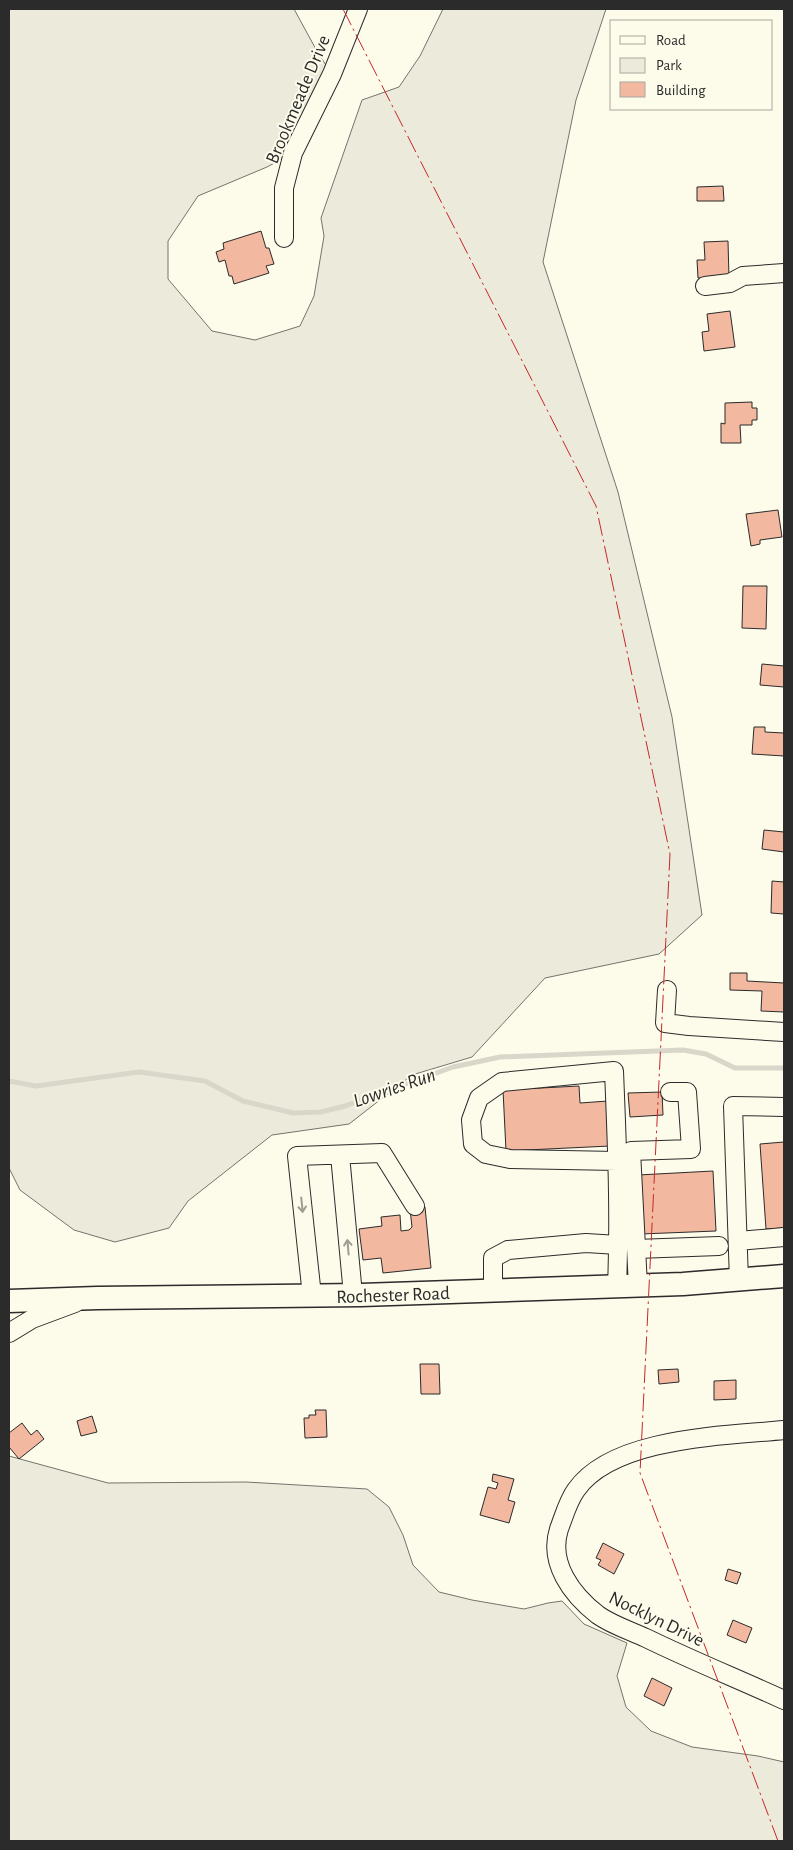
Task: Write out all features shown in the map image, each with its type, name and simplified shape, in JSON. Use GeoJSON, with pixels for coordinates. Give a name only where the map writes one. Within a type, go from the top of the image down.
{"type":"FeatureCollection","features":[{"type":"Feature","properties":{"kind":"main road","name":"Rochester Road"},"geometry":{"type":"LineString","coordinates":[[98,1298],[352,1295],[627,1286],[739,1281],[784,1276]]}},
{"type":"Feature","properties":{"kind":"main road"},"geometry":{"type":"LineString","coordinates":[[9,1301],[98,1298]]}},
{"type":"Feature","properties":{"kind":"street","name":"Brookmeade Drive"},"geometry":{"type":"LineString","coordinates":[[284,238],[284,188],[293,153],[332,74],[358,9]]}},
{"type":"Feature","properties":{"kind":"street"},"geometry":{"type":"LineString","coordinates":[[706,286],[730,283],[743,276],[784,273]]}},
{"type":"Feature","properties":{"kind":"street"},"geometry":{"type":"LineString","coordinates":[[667,990],[666,1023],[784,1032]]}},
{"type":"Feature","properties":{"kind":"street"},"geometry":{"type":"LineString","coordinates":[[617,1161],[510,1159],[486,1154],[473,1144],[471,1120],[479,1098],[502,1082],[614,1071],[617,1161],[618,1245],[627,1286]]}},
{"type":"Feature","properties":{"kind":"street"},"geometry":{"type":"LineString","coordinates":[[627,1286],[636,1249],[631,1151],[691,1149],[687,1092],[670,1092]]}},
{"type":"Feature","properties":{"kind":"street"},"geometry":{"type":"LineString","coordinates":[[739,1281],[733,1106],[784,1107]]}},
{"type":"Feature","properties":{"kind":"street"},"geometry":{"type":"LineString","coordinates":[[312,1296],[297,1156],[382,1153],[415,1206]]}},
{"type":"Feature","properties":{"kind":"street"},"geometry":{"type":"LineString","coordinates":[[340,1155],[352,1295]]}},
{"type":"Feature","properties":{"kind":"street"},"geometry":{"type":"LineString","coordinates":[[738,1241],[784,1237]]}},
{"type":"Feature","properties":{"kind":"street"},"geometry":{"type":"LineString","coordinates":[[493,1290],[494,1258],[508,1250],[586,1243],[618,1245]]}},
{"type":"Feature","properties":{"kind":"street"},"geometry":{"type":"LineString","coordinates":[[636,1249],[719,1246]]}},
{"type":"Feature","properties":{"kind":"street","name":"Rochester Road"},"geometry":{"type":"LineString","coordinates":[[9,1333],[32,1319],[65,1306],[98,1298]]}},
{"type":"Feature","properties":{"kind":"street","name":"Nocklyn Drive"},"geometry":{"type":"LineString","coordinates":[[784,1430],[658,1445],[624,1456],[603,1466],[589,1476],[576,1490],[564,1514],[556,1539],[558,1562],[567,1584],[579,1599],[600,1617],[784,1700]]}},
{"type":"Feature","properties":{"kind":"green space"},"geometry":{"type":"Polygon","coordinates":[[[9,9],[294,9],[332,74],[293,153],[267,167],[198,196],[168,241],[168,279],[212,331],[255,340],[300,326],[314,296],[324,236],[321,218],[362,100],[399,87],[420,56],[443,9],[606,9],[576,100],[543,262],[618,492],[672,717],[702,915],[659,954],[545,978],[472,1057],[412,1075],[349,1124],[272,1135],[188,1201],[169,1228],[115,1242],[74,1230],[20,1190],[9,1168],[9,9]]]}},
{"type":"Feature","properties":{"kind":"green space"},"geometry":{"type":"Polygon","coordinates":[[[9,1456],[108,1483],[246,1482],[367,1489],[389,1507],[403,1535],[413,1565],[439,1592],[524,1609],[562,1601],[584,1624],[627,1643],[617,1676],[626,1707],[651,1731],[692,1747],[758,1756],[784,1762],[784,1841],[9,1841],[9,1456]]]}},
{"type":"Feature","properties":{"kind":"building"},"geometry":{"type":"Polygon","coordinates":[[[723,186],[724,201],[697,201],[697,187],[723,186]]]}},
{"type":"Feature","properties":{"kind":"building"},"geometry":{"type":"Polygon","coordinates":[[[261,231],[266,248],[269,248],[274,264],[266,266],[269,273],[234,284],[232,276],[229,276],[225,260],[219,262],[216,252],[224,249],[223,243],[261,231]]]}},
{"type":"Feature","properties":{"kind":"building"},"geometry":{"type":"Polygon","coordinates":[[[728,241],[729,278],[698,278],[697,260],[705,260],[704,242],[728,241]]]}},
{"type":"Feature","properties":{"kind":"building"},"geometry":{"type":"Polygon","coordinates":[[[730,311],[735,347],[704,351],[702,332],[709,331],[707,314],[730,311]]]}},
{"type":"Feature","properties":{"kind":"building"},"geometry":{"type":"Polygon","coordinates":[[[752,402],[752,408],[757,408],[757,420],[752,420],[752,425],[740,425],[741,443],[721,443],[721,423],[725,424],[725,403],[752,402]]]}},
{"type":"Feature","properties":{"kind":"building"},"geometry":{"type":"Polygon","coordinates":[[[778,510],[782,537],[760,540],[760,544],[751,546],[746,514],[778,510]]]}},
{"type":"Feature","properties":{"kind":"building"},"geometry":{"type":"Polygon","coordinates":[[[743,586],[767,586],[766,629],[742,628],[743,586]]]}},
{"type":"Feature","properties":{"kind":"building"},"geometry":{"type":"Polygon","coordinates":[[[762,664],[784,666],[784,687],[760,685],[762,664]]]}},
{"type":"Feature","properties":{"kind":"building"},"geometry":{"type":"Polygon","coordinates":[[[754,727],[765,727],[765,732],[784,733],[784,756],[752,754],[754,727]]]}},
{"type":"Feature","properties":{"kind":"building"},"geometry":{"type":"Polygon","coordinates":[[[764,830],[784,832],[784,852],[762,849],[764,830]]]}},
{"type":"Feature","properties":{"kind":"building"},"geometry":{"type":"Polygon","coordinates":[[[772,881],[784,882],[784,914],[771,913],[772,881]]]}},
{"type":"Feature","properties":{"kind":"building"},"geometry":{"type":"Polygon","coordinates":[[[730,973],[747,973],[747,981],[784,983],[784,1012],[761,1011],[762,991],[730,990],[730,973]]]}},
{"type":"Feature","properties":{"kind":"building"},"geometry":{"type":"Polygon","coordinates":[[[579,1086],[580,1103],[608,1101],[610,1146],[506,1151],[503,1090],[579,1086]]]}},
{"type":"Feature","properties":{"kind":"building"},"geometry":{"type":"Polygon","coordinates":[[[662,1092],[663,1115],[630,1117],[628,1093],[662,1092]]]}},
{"type":"Feature","properties":{"kind":"building"},"geometry":{"type":"Polygon","coordinates":[[[784,1142],[784,1228],[766,1229],[760,1144],[784,1142]]]}},
{"type":"Feature","properties":{"kind":"building"},"geometry":{"type":"Polygon","coordinates":[[[713,1171],[716,1231],[641,1234],[638,1175],[713,1171]]]}},
{"type":"Feature","properties":{"kind":"building"},"geometry":{"type":"Polygon","coordinates":[[[425,1207],[431,1268],[383,1273],[381,1258],[363,1260],[359,1229],[382,1226],[381,1217],[400,1215],[401,1231],[409,1230],[412,1227],[410,1209],[425,1207]]]}},
{"type":"Feature","properties":{"kind":"building"},"geometry":{"type":"Polygon","coordinates":[[[420,1364],[439,1364],[440,1394],[421,1394],[420,1364]]]}},
{"type":"Feature","properties":{"kind":"building"},"geometry":{"type":"Polygon","coordinates":[[[678,1369],[679,1382],[659,1384],[658,1370],[678,1369]]]}},
{"type":"Feature","properties":{"kind":"building"},"geometry":{"type":"Polygon","coordinates":[[[736,1380],[736,1399],[714,1400],[714,1381],[736,1380]]]}},
{"type":"Feature","properties":{"kind":"building"},"geometry":{"type":"Polygon","coordinates":[[[315,1410],[326,1410],[327,1437],[305,1438],[304,1418],[309,1418],[309,1415],[316,1415],[315,1410]]]}},
{"type":"Feature","properties":{"kind":"building"},"geometry":{"type":"Polygon","coordinates":[[[92,1416],[97,1432],[81,1436],[77,1421],[92,1416]]]}},
{"type":"Feature","properties":{"kind":"building"},"geometry":{"type":"Polygon","coordinates":[[[22,1423],[31,1435],[37,1430],[44,1439],[19,1459],[9,1447],[9,1433],[22,1423]]]}},
{"type":"Feature","properties":{"kind":"building"},"geometry":{"type":"Polygon","coordinates":[[[493,1474],[514,1479],[508,1500],[515,1502],[509,1523],[480,1515],[488,1487],[496,1489],[498,1483],[492,1481],[493,1474]]]}},
{"type":"Feature","properties":{"kind":"building"},"geometry":{"type":"Polygon","coordinates":[[[603,1543],[624,1554],[614,1574],[598,1565],[601,1560],[596,1558],[603,1543]]]}},
{"type":"Feature","properties":{"kind":"building"},"geometry":{"type":"Polygon","coordinates":[[[728,1569],[741,1573],[737,1584],[725,1580],[728,1569]]]}},
{"type":"Feature","properties":{"kind":"building"},"geometry":{"type":"Polygon","coordinates":[[[733,1620],[752,1628],[746,1643],[727,1635],[733,1620]]]}},
{"type":"Feature","properties":{"kind":"building"},"geometry":{"type":"Polygon","coordinates":[[[652,1678],[672,1688],[664,1706],[644,1696],[652,1678]]]}},
{"type":"Feature","properties":{"kind":"waterway","name":"Lowries Run"},"geometry":{"type":"LineString","coordinates":[[9,1081],[36,1086],[139,1072],[205,1081],[243,1101],[293,1113],[321,1112],[345,1106],[453,1067],[500,1057],[683,1050],[706,1054],[735,1068],[784,1068]]}},
{"type":"Feature","properties":{"kind":"power"},"geometry":{"type":"LineString","coordinates":[[343,9],[596,506],[670,854],[640,1473],[778,1841]]}}]}
